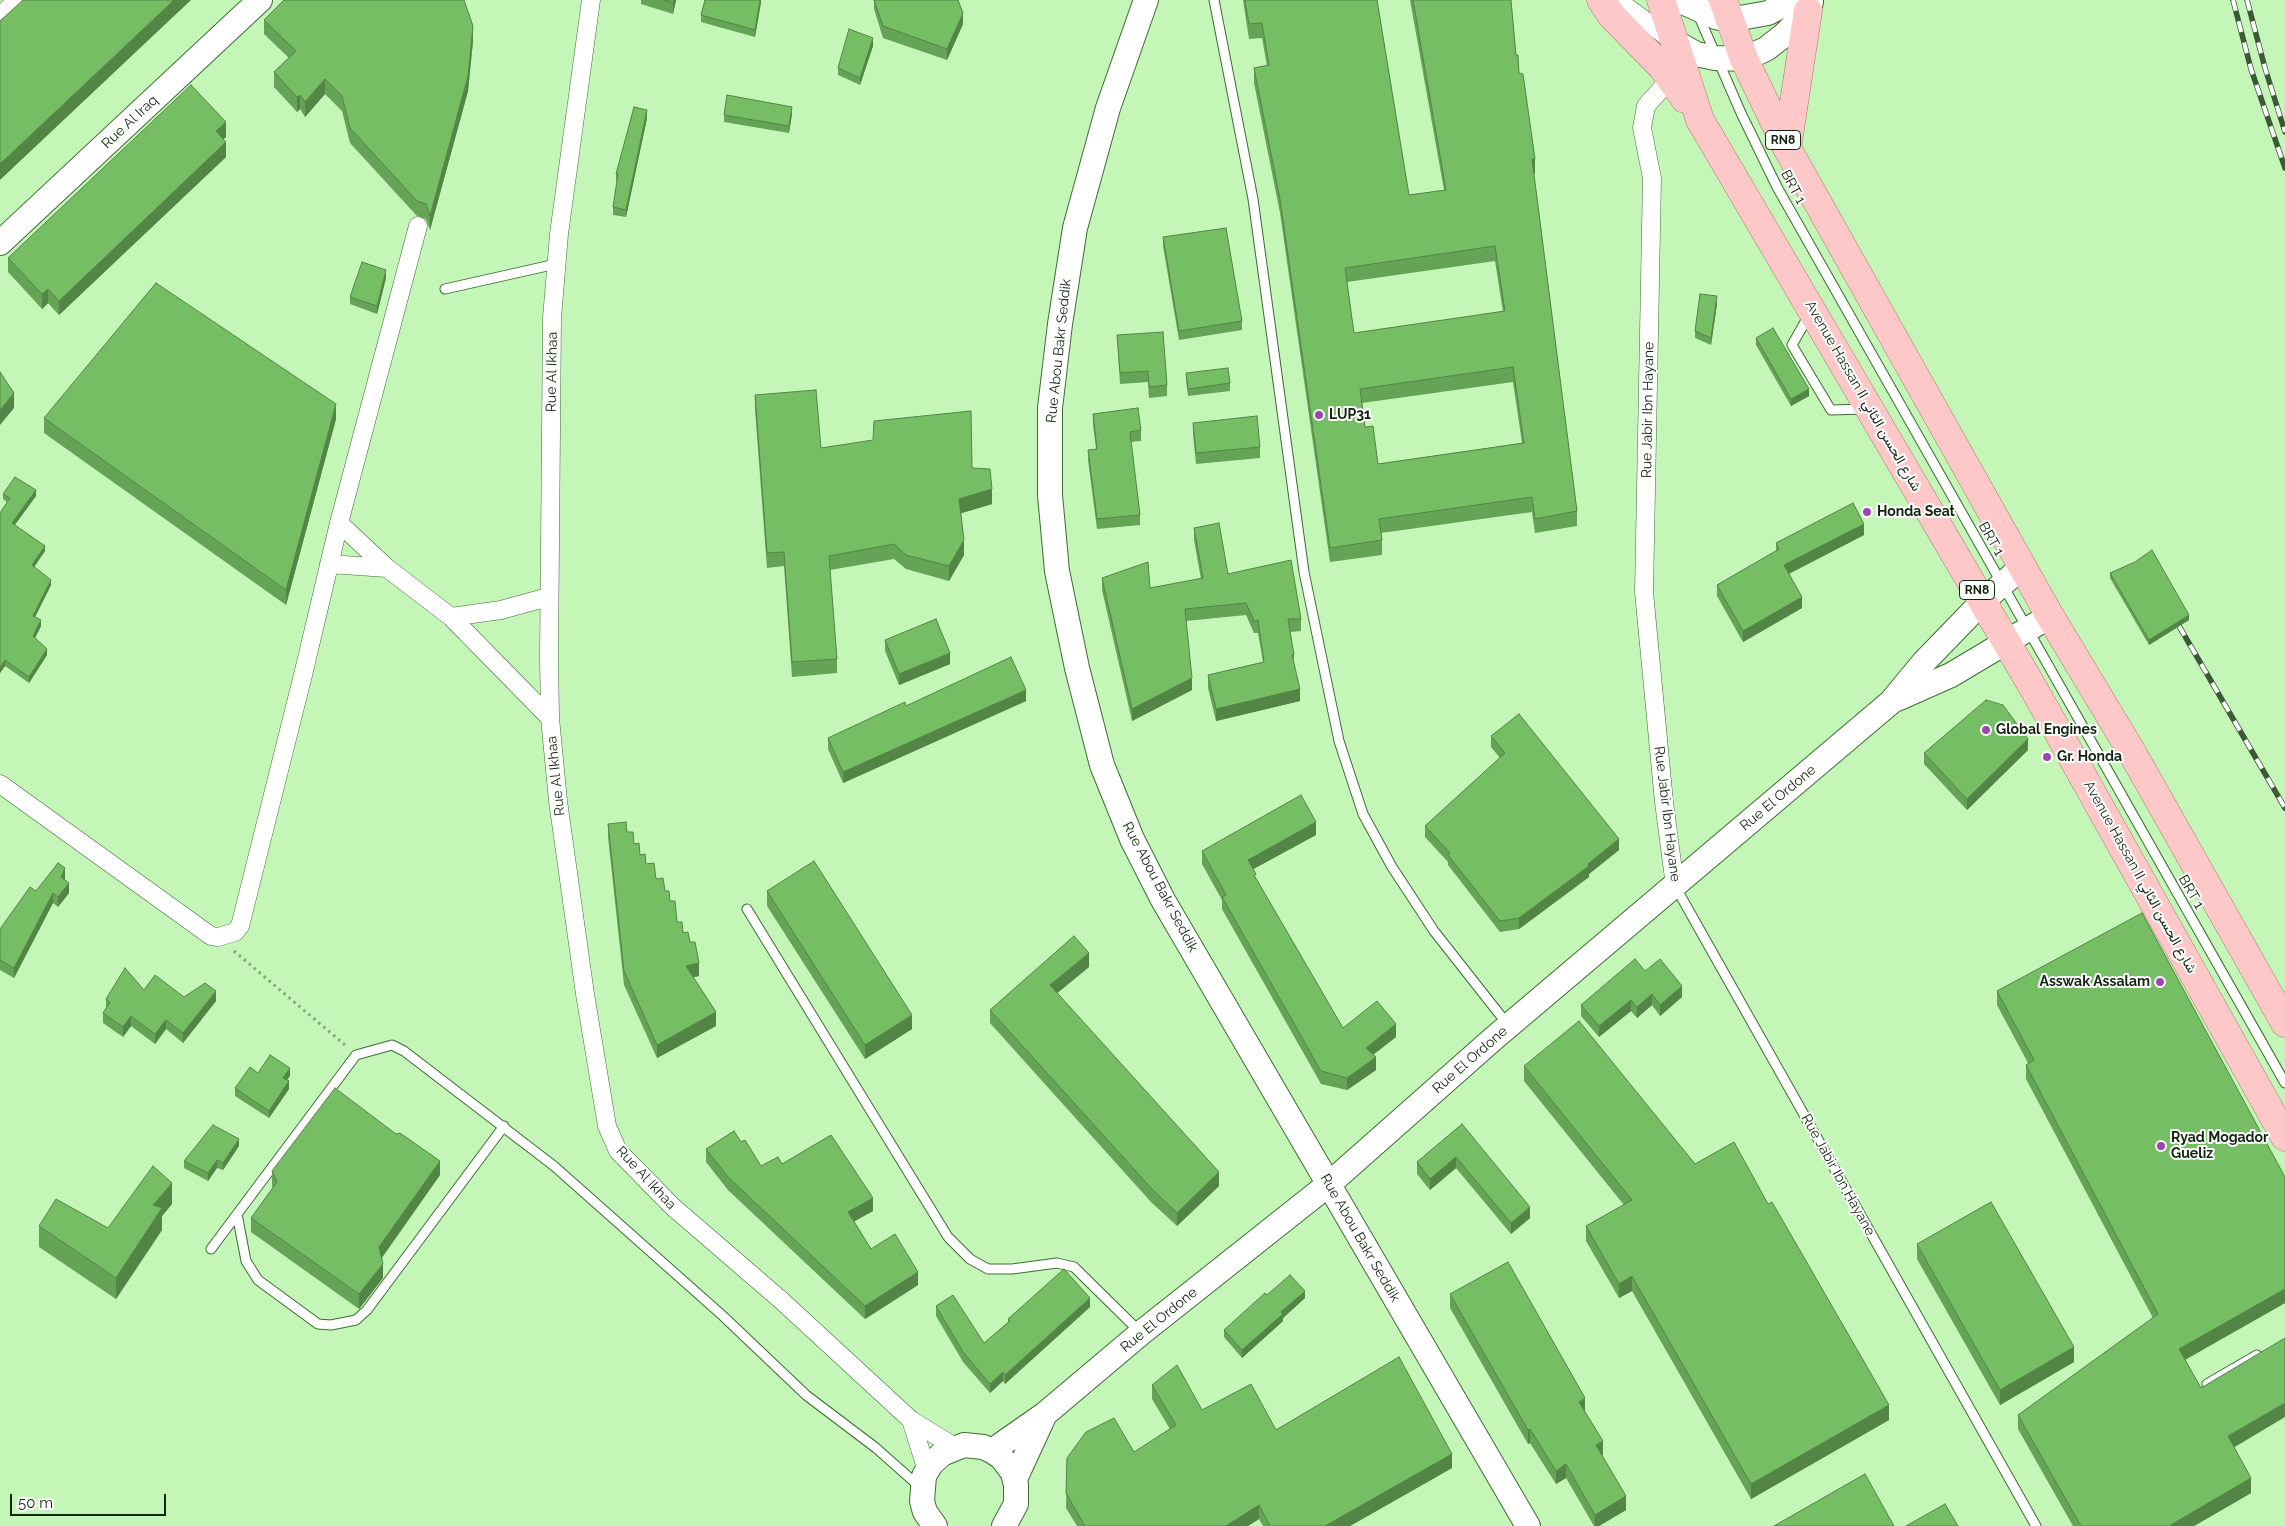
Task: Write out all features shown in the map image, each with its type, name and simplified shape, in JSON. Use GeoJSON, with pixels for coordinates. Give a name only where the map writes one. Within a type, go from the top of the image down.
{"type":"FeatureCollection","features":[{"type":"Feature","properties":{"kind":"main road"},"geometry":{"type":"LineString","coordinates":[[1601,0],[1612,16],[1671,78],[1700,120]]}},
{"type":"Feature","properties":{"kind":"main road","name":"RN8"},"geometry":{"type":"LineString","coordinates":[[1661,0],[1675,42]]}},
{"type":"Feature","properties":{"kind":"main road"},"geometry":{"type":"LineString","coordinates":[[1787,148],[1804,4]]}},
{"type":"Feature","properties":{"kind":"main road","name":"RN8"},"geometry":{"type":"LineString","coordinates":[[1726,10],[1744,59],[1787,148],[2022,567],[2130,749],[2285,1023]]}},
{"type":"Feature","properties":{"kind":"main road","name":"Avenue Hassan II شارع الحسن الثاني"},"geometry":{"type":"LineString","coordinates":[[1675,42],[1700,120],[1871,409],[1992,593],[2016,636],[2036,691],[2285,1137]]}},
{"type":"Feature","properties":{"kind":"street"},"geometry":{"type":"LineString","coordinates":[[0,16],[17,0]]}},
{"type":"Feature","properties":{"kind":"street","name":"Rue Al Ikhaa"},"geometry":{"type":"LineString","coordinates":[[592,0],[556,264],[552,318],[548,597],[550,718],[558,801],[585,994],[607,1126],[612,1140],[632,1166],[673,1207],[782,1301],[911,1420],[955,1447]]}},
{"type":"Feature","properties":{"kind":"street","name":"Rue Abou Bakr Seddik"},"geometry":{"type":"LineString","coordinates":[[1146,0],[1108,108],[1075,228],[1060,324],[1050,408],[1050,494],[1057,571],[1102,765],[1132,839],[1163,900],[1528,1526]]}},
{"type":"Feature","properties":{"kind":"street"},"geometry":{"type":"LineString","coordinates":[[1617,0],[1675,42],[1696,54],[1715,58],[1744,59],[1766,49],[1804,4]]}},
{"type":"Feature","properties":{"kind":"street","name":"Rue Al Iraq"},"geometry":{"type":"LineString","coordinates":[[0,243],[254,2]]}},
{"type":"Feature","properties":{"kind":"street"},"geometry":{"type":"LineString","coordinates":[[1689,3],[1726,10],[1768,13],[1804,4]]}},
{"type":"Feature","properties":{"kind":"street","name":"Rue Jabir Ibn Hayane"},"geometry":{"type":"LineString","coordinates":[[1671,78],[1646,106],[1642,128],[1652,178],[1644,592],[1664,802],[1675,886]]}},
{"type":"Feature","properties":{"kind":"street"},"geometry":{"type":"LineString","coordinates":[[0,784],[211,936],[218,938],[235,932],[240,926],[339,523],[418,226]]}},
{"type":"Feature","properties":{"kind":"street"},"geometry":{"type":"LineString","coordinates":[[339,523],[387,568],[452,617],[550,718]]}},
{"type":"Feature","properties":{"kind":"street"},"geometry":{"type":"LineString","coordinates":[[329,564],[387,568]]}},
{"type":"Feature","properties":{"kind":"street","name":"Rue El Ordone"},"geometry":{"type":"LineString","coordinates":[[992,1451],[1045,1414],[1141,1333],[1329,1184],[1508,1026],[1891,702],[1924,662],[1992,593],[2022,567]]}},
{"type":"Feature","properties":{"kind":"street"},"geometry":{"type":"LineString","coordinates":[[452,617],[501,610],[548,597]]}},
{"type":"Feature","properties":{"kind":"street","name":"Rue El Ordone"},"geometry":{"type":"LineString","coordinates":[[1891,702],[1950,675],[2050,616]]}},
{"type":"Feature","properties":{"kind":"street","name":"Rue El Ordone"},"geometry":{"type":"LineString","coordinates":[[1015,1479],[1045,1414]]}},
{"type":"Feature","properties":{"kind":"street","name":"Rue Al Ikhaa"},"geometry":{"type":"LineString","coordinates":[[911,1420],[924,1487]]}},
{"type":"Feature","properties":{"kind":"street"},"geometry":{"type":"LineString","coordinates":[[913,1526],[924,1487],[942,1454],[955,1447],[974,1445],[992,1451],[1006,1462],[1015,1479],[1017,1498],[1010,1523]]}},
{"type":"Feature","properties":{"kind":"street"},"geometry":{"type":"LineString","coordinates":[[924,1487],[925,1512],[935,1526]]}},
{"type":"Feature","properties":{"kind":"lane"},"geometry":{"type":"LineString","coordinates":[[1214,0],[1253,199],[1304,572],[1339,741],[1363,814],[1392,867],[1434,931],[1508,1026]]}},
{"type":"Feature","properties":{"kind":"lane","name":"BRT 1"},"geometry":{"type":"LineString","coordinates":[[1689,3],[1777,187],[1992,593]]}},
{"type":"Feature","properties":{"kind":"lane"},"geometry":{"type":"LineString","coordinates":[[445,289],[556,264]]}},
{"type":"Feature","properties":{"kind":"lane","name":"BRT 1"},"geometry":{"type":"LineString","coordinates":[[2016,636],[2285,1083]]}},
{"type":"Feature","properties":{"kind":"lane","name":"Rue Jabir Ibn Hayane"},"geometry":{"type":"LineString","coordinates":[[1675,886],[2036,1526]]}},
{"type":"Feature","properties":{"kind":"lane"},"geometry":{"type":"LineString","coordinates":[[747,909],[948,1236],[970,1259],[988,1269],[1012,1269],[1057,1263],[1074,1267],[1141,1333]]}},
{"type":"Feature","properties":{"kind":"lane"},"geometry":{"type":"LineString","coordinates":[[211,1250],[356,1054],[392,1046],[404,1051],[504,1126],[584,1192],[723,1316],[806,1395],[924,1487]]}},
{"type":"Feature","properties":{"kind":"lane"},"geometry":{"type":"LineString","coordinates":[[237,1214],[246,1261],[258,1280],[318,1324],[331,1325],[356,1320],[367,1310],[504,1126]]}},
{"type":"Feature","properties":{"kind":"lane"},"geometry":{"type":"LineString","coordinates":[[2207,1384],[2268,1349]]}},
{"type":"Feature","properties":{"kind":"path"},"geometry":{"type":"LineString","coordinates":[[218,938],[356,1054]]}},
{"type":"Feature","properties":{"kind":"building"},"geometry":{"type":"Polygon","coordinates":[[[23,0],[174,0],[0,164],[0,21],[23,0]]]}},
{"type":"Feature","properties":{"kind":"building"},"geometry":{"type":"Polygon","coordinates":[[[284,0],[464,0],[473,26],[468,76],[430,216],[426,204],[417,201],[350,128],[342,96],[325,79],[305,102],[300,95],[297,97],[274,72],[296,51],[264,20],[284,0]]]}},
{"type":"Feature","properties":{"kind":"building"},"geometry":{"type":"Polygon","coordinates":[[[705,0],[760,0],[755,30],[701,15],[705,0]]]}},
{"type":"Feature","properties":{"kind":"building"},"geometry":{"type":"Polygon","coordinates":[[[874,0],[958,0],[963,13],[947,49],[883,26],[874,0]]]}},
{"type":"Feature","properties":{"kind":"building"},"geometry":{"type":"Polygon","coordinates":[[[1245,0],[1377,0],[1409,195],[1446,190],[1413,0],[1511,0],[1516,55],[1518,55],[1519,73],[1523,74],[1535,159],[1532,159],[1577,511],[1535,519],[1532,497],[1379,519],[1382,540],[1330,548],[1280,199],[1254,68],[1269,65],[1262,23],[1249,24],[1245,0]],[[1495,246],[1345,268],[1354,333],[1505,311],[1495,246]],[[1513,367],[1360,389],[1365,427],[1373,426],[1378,464],[1524,443],[1513,367]]]}},
{"type":"Feature","properties":{"kind":"building"},"geometry":{"type":"Polygon","coordinates":[[[849,29],[873,38],[860,78],[838,68],[849,29]]]}},
{"type":"Feature","properties":{"kind":"building"},"geometry":{"type":"Polygon","coordinates":[[[191,85],[226,122],[216,131],[226,142],[59,301],[48,289],[42,294],[8,258],[191,85]]]}},
{"type":"Feature","properties":{"kind":"building"},"geometry":{"type":"Polygon","coordinates":[[[727,95],[792,107],[789,126],[724,115],[727,95]]]}},
{"type":"Feature","properties":{"kind":"building"},"geometry":{"type":"Polygon","coordinates":[[[634,107],[647,110],[626,210],[613,207],[618,174],[616,174],[634,107]]]}},
{"type":"Feature","properties":{"kind":"building"},"geometry":{"type":"Polygon","coordinates":[[[1226,228],[1242,321],[1179,331],[1163,237],[1226,228]]]}},
{"type":"Feature","properties":{"kind":"building"},"geometry":{"type":"Polygon","coordinates":[[[362,262],[386,270],[377,306],[350,297],[362,262]]]}},
{"type":"Feature","properties":{"kind":"building"},"geometry":{"type":"Polygon","coordinates":[[[156,283],[336,404],[286,590],[44,418],[156,283]]]}},
{"type":"Feature","properties":{"kind":"building"},"geometry":{"type":"Polygon","coordinates":[[[1700,294],[1717,296],[1711,338],[1695,331],[1700,294]]]}},
{"type":"Feature","properties":{"kind":"building"},"geometry":{"type":"Polygon","coordinates":[[[1773,328],[1809,389],[1791,399],[1756,338],[1773,328]]]}},
{"type":"Feature","properties":{"kind":"building"},"geometry":{"type":"Polygon","coordinates":[[[1163,332],[1167,385],[1149,387],[1148,371],[1120,373],[1117,335],[1163,332]]]}},
{"type":"Feature","properties":{"kind":"building"},"geometry":{"type":"Polygon","coordinates":[[[1228,368],[1230,383],[1188,389],[1186,373],[1228,368]]]}},
{"type":"Feature","properties":{"kind":"building"},"geometry":{"type":"Polygon","coordinates":[[[0,372],[14,393],[0,410],[0,372]]]}},
{"type":"Feature","properties":{"kind":"building"},"geometry":{"type":"Polygon","coordinates":[[[816,390],[821,448],[873,440],[874,421],[971,411],[972,468],[990,469],[992,489],[959,499],[964,540],[949,566],[906,555],[894,544],[829,556],[837,659],[792,662],[784,552],[767,553],[755,395],[816,390]]]}},
{"type":"Feature","properties":{"kind":"building"},"geometry":{"type":"Polygon","coordinates":[[[1138,408],[1141,430],[1130,432],[1140,515],[1097,519],[1088,450],[1097,449],[1093,414],[1138,408]]]}},
{"type":"Feature","properties":{"kind":"building"},"geometry":{"type":"Polygon","coordinates":[[[1257,416],[1260,447],[1196,453],[1193,423],[1257,416]]]}},
{"type":"Feature","properties":{"kind":"building"},"geometry":{"type":"Polygon","coordinates":[[[15,477],[36,490],[12,523],[45,546],[32,565],[51,580],[33,616],[41,620],[33,636],[47,649],[29,677],[5,660],[0,668],[0,513],[10,498],[3,494],[15,477]]]}},
{"type":"Feature","properties":{"kind":"building"},"geometry":{"type":"Polygon","coordinates":[[[1853,503],[1864,524],[1784,565],[1802,597],[1743,631],[1717,585],[1779,549],[1776,543],[1853,503]]]}},
{"type":"Feature","properties":{"kind":"building"},"geometry":{"type":"Polygon","coordinates":[[[1219,523],[1228,574],[1291,560],[1301,619],[1288,619],[1294,655],[1292,655],[1300,689],[1216,709],[1208,675],[1264,662],[1258,620],[1254,621],[1246,603],[1185,609],[1192,678],[1132,709],[1102,578],[1148,562],[1150,588],[1203,578],[1194,528],[1219,523]]]}},
{"type":"Feature","properties":{"kind":"building"},"geometry":{"type":"Polygon","coordinates":[[[2152,550],[2189,615],[2149,640],[2110,573],[2135,562],[2152,550]]]}},
{"type":"Feature","properties":{"kind":"building"},"geometry":{"type":"Polygon","coordinates":[[[936,619],[950,653],[899,674],[885,640],[936,619]]]}},
{"type":"Feature","properties":{"kind":"building"},"geometry":{"type":"Polygon","coordinates":[[[1011,657],[1026,690],[843,772],[828,738],[905,702],[906,706],[1011,657]]]}},
{"type":"Feature","properties":{"kind":"building"},"geometry":{"type":"Polygon","coordinates":[[[1986,700],[2003,705],[2028,739],[1967,799],[1924,753],[1986,700]]]}},
{"type":"Feature","properties":{"kind":"building"},"geometry":{"type":"Polygon","coordinates":[[[1519,714],[1619,839],[1588,864],[1589,866],[1519,918],[1500,921],[1448,855],[1450,853],[1425,826],[1505,753],[1491,736],[1519,714]]]}},
{"type":"Feature","properties":{"kind":"building"},"geometry":{"type":"Polygon","coordinates":[[[1301,795],[1316,822],[1248,860],[1256,874],[1254,875],[1343,1028],[1377,1001],[1396,1024],[1366,1048],[1376,1057],[1347,1078],[1321,1071],[1222,897],[1226,895],[1202,851],[1301,795]]]}},
{"type":"Feature","properties":{"kind":"building"},"geometry":{"type":"Polygon","coordinates":[[[626,822],[627,832],[633,832],[634,844],[639,843],[640,855],[645,854],[646,864],[654,863],[656,879],[663,878],[665,891],[669,891],[670,901],[675,901],[677,922],[682,922],[683,933],[688,932],[690,942],[695,942],[699,963],[686,966],[716,1012],[657,1045],[624,971],[608,824],[626,822]]]}},
{"type":"Feature","properties":{"kind":"building"},"geometry":{"type":"Polygon","coordinates":[[[814,861],[912,1015],[865,1045],[767,891],[814,861]]]}},
{"type":"Feature","properties":{"kind":"building"},"geometry":{"type":"Polygon","coordinates":[[[58,863],[65,868],[61,877],[69,883],[58,897],[53,893],[14,968],[0,960],[0,929],[30,887],[36,891],[58,863]]]}},
{"type":"Feature","properties":{"kind":"building","name":"Ryad Mogador Gueliz"},"geometry":{"type":"Polygon","coordinates":[[[2142,913],[2285,1177],[2285,1289],[2179,1349],[2201,1388],[2285,1338],[2285,1403],[2228,1436],[2251,1478],[2169,1526],[2081,1526],[2018,1415],[2158,1314],[2026,1065],[2034,1060],[1997,991],[2142,913]]]}},
{"type":"Feature","properties":{"kind":"building"},"geometry":{"type":"Polygon","coordinates":[[[1074,936],[1089,953],[1050,985],[1219,1172],[1177,1213],[1151,1188],[990,1010],[1074,936]]]}},
{"type":"Feature","properties":{"kind":"building"},"geometry":{"type":"Polygon","coordinates":[[[1635,959],[1645,971],[1660,959],[1682,986],[1660,1005],[1652,994],[1637,1007],[1631,1000],[1599,1026],[1581,1005],[1635,959]]]}},
{"type":"Feature","properties":{"kind":"building"},"geometry":{"type":"Polygon","coordinates":[[[125,968],[144,990],[155,975],[184,997],[205,983],[216,991],[183,1033],[166,1020],[155,1034],[131,1016],[123,1027],[103,1013],[110,1002],[106,999],[125,968]]]}},
{"type":"Feature","properties":{"kind":"building"},"geometry":{"type":"Polygon","coordinates":[[[1579,1021],[1695,1164],[1734,1142],[1768,1204],[1772,1202],[1889,1405],[1751,1484],[1632,1276],[1619,1284],[1586,1226],[1632,1200],[1524,1066],[1579,1021]]]}},
{"type":"Feature","properties":{"kind":"building"},"geometry":{"type":"Polygon","coordinates":[[[270,1055],[290,1068],[283,1078],[289,1081],[269,1111],[235,1088],[250,1067],[258,1073],[270,1055]]]}},
{"type":"Feature","properties":{"kind":"building"},"geometry":{"type":"Polygon","coordinates":[[[335,1088],[396,1134],[400,1133],[440,1161],[379,1247],[383,1264],[359,1294],[251,1218],[277,1182],[272,1171],[335,1088]]]}},
{"type":"Feature","properties":{"kind":"building"},"geometry":{"type":"Polygon","coordinates":[[[1462,1124],[1530,1207],[1511,1223],[1456,1157],[1430,1179],[1417,1162],[1462,1124]]]}},
{"type":"Feature","properties":{"kind":"building"},"geometry":{"type":"Polygon","coordinates":[[[213,1125],[239,1139],[223,1163],[217,1160],[208,1173],[184,1161],[213,1125]]]}},
{"type":"Feature","properties":{"kind":"building"},"geometry":{"type":"Polygon","coordinates":[[[734,1131],[741,1142],[745,1140],[761,1166],[778,1157],[782,1164],[831,1135],[873,1198],[848,1212],[871,1249],[895,1234],[918,1272],[865,1306],[728,1177],[706,1149],[734,1131]]]}},
{"type":"Feature","properties":{"kind":"building"},"geometry":{"type":"Polygon","coordinates":[[[153,1166],[172,1183],[153,1205],[162,1208],[116,1278],[39,1226],[56,1199],[108,1228],[153,1166]]]}},
{"type":"Feature","properties":{"kind":"building"},"geometry":{"type":"Polygon","coordinates":[[[1991,1202],[2074,1347],[2000,1390],[1917,1244],[1991,1202]]]}},
{"type":"Feature","properties":{"kind":"building"},"geometry":{"type":"Polygon","coordinates":[[[1508,1262],[1585,1398],[1579,1402],[1603,1441],[1596,1445],[1626,1496],[1595,1515],[1566,1464],[1556,1471],[1530,1429],[1528,1430],[1450,1294],[1508,1262]]]}},
{"type":"Feature","properties":{"kind":"building"},"geometry":{"type":"Polygon","coordinates":[[[1064,1269],[1090,1298],[1005,1375],[1003,1372],[990,1384],[963,1352],[936,1306],[953,1295],[984,1343],[1010,1321],[1008,1319],[1064,1269]]]}},
{"type":"Feature","properties":{"kind":"building"},"geometry":{"type":"Polygon","coordinates":[[[1290,1275],[1305,1291],[1281,1312],[1283,1314],[1242,1350],[1224,1330],[1265,1293],[1267,1295],[1290,1275]]]}},
{"type":"Feature","properties":{"kind":"building"},"geometry":{"type":"Polygon","coordinates":[[[1399,1357],[1452,1454],[1325,1526],[1270,1526],[1259,1505],[1226,1526],[1085,1526],[1066,1493],[1067,1458],[1086,1432],[1114,1418],[1134,1452],[1176,1425],[1152,1385],[1177,1365],[1202,1410],[1251,1384],[1276,1430],[1399,1357]]]}},
{"type":"Feature","properties":{"kind":"building"},"geometry":{"type":"Polygon","coordinates":[[[1865,1474],[1894,1526],[1774,1526],[1865,1474]]]}},
{"type":"Feature","properties":{"kind":"building"},"geometry":{"type":"Polygon","coordinates":[[[1945,1504],[1958,1526],[1906,1526],[1945,1504]]]}},
{"type":"Feature","properties":{"kind":"railway"},"geometry":{"type":"LineString","coordinates":[[2233,0],[2251,69],[2285,168]]}},
{"type":"Feature","properties":{"kind":"railway"},"geometry":{"type":"LineString","coordinates":[[2247,0],[2265,68],[2285,132]]}},
{"type":"Feature","properties":{"kind":"railway"},"geometry":{"type":"LineString","coordinates":[[2179,626],[2285,808]]}},
{"type":"Feature","properties":{"kind":"place","name":"LUP31"},"geometry":{"type":"Point","coordinates":[1319,415]}},
{"type":"Feature","properties":{"kind":"place","name":"Honda Seat"},"geometry":{"type":"Point","coordinates":[1867,512]}},
{"type":"Feature","properties":{"kind":"place","name":"Global Engines"},"geometry":{"type":"Point","coordinates":[1986,730]}},
{"type":"Feature","properties":{"kind":"place","name":"Gr. Honda"},"geometry":{"type":"Point","coordinates":[2047,757]}},
{"type":"Feature","properties":{"kind":"place","name":"Asswak Assalam"},"geometry":{"type":"Point","coordinates":[2160,982]}},
{"type":"Feature","properties":{"kind":"place","name":"Ryad Mogador Gueliz"},"geometry":{"type":"Point","coordinates":[2161,1146]}}]}
